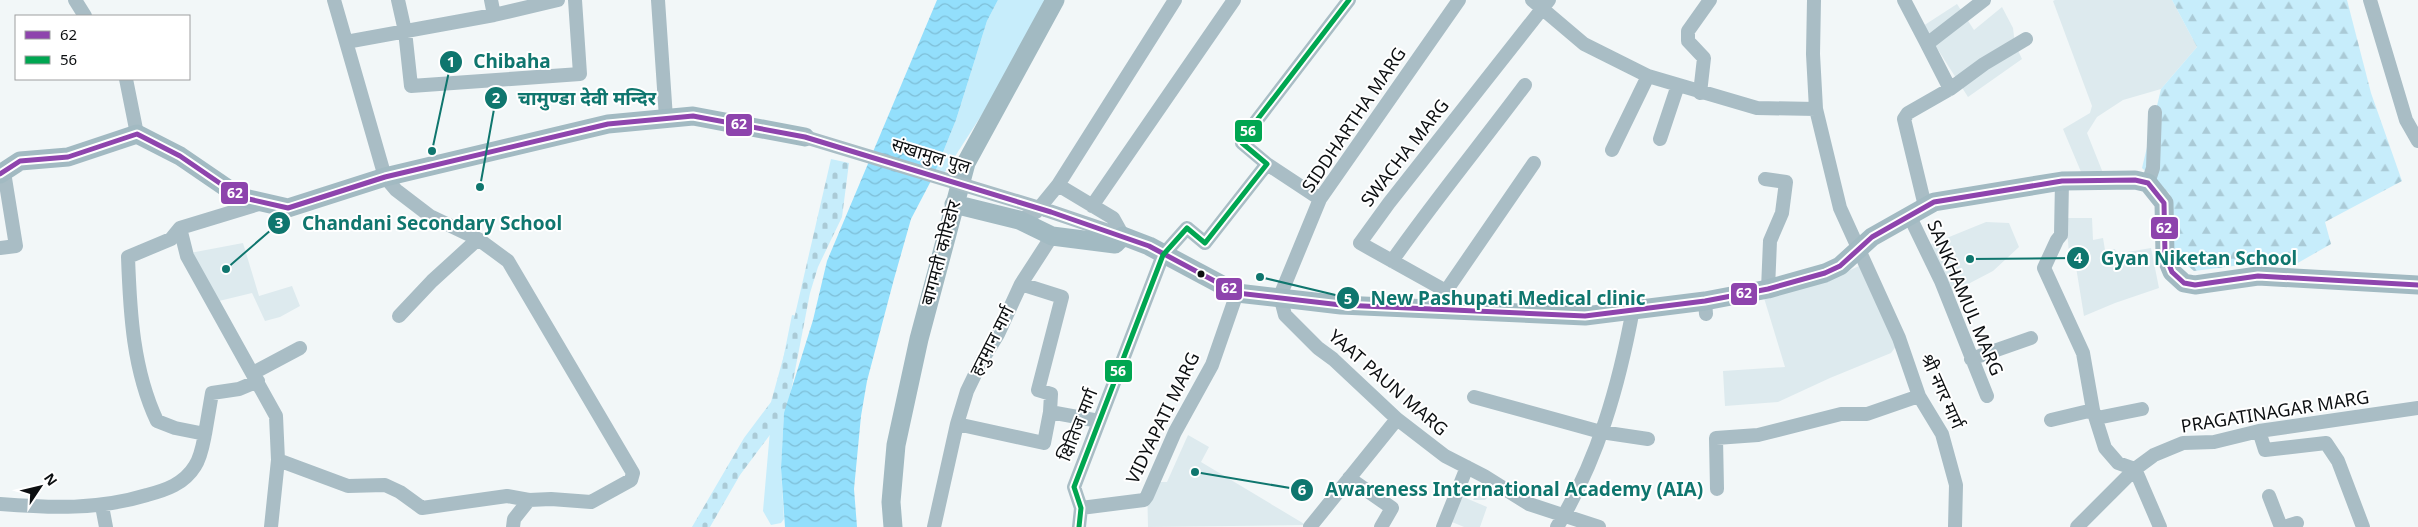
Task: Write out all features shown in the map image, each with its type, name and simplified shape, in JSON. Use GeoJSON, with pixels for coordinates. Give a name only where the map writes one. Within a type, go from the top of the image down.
{"type":"FeatureCollection","features":[{"type":"Feature","properties":{"kind":"main road","name":"बागमती कोरिडोर"},"geometry":{"type":"LineString","coordinates":[[893,527],[892,476],[896,445],[919,339],[966,163],[1055,0]]}},
{"type":"Feature","properties":{"kind":"main road"},"geometry":{"type":"LineString","coordinates":[[2,173],[20,161],[68,157],[137,134],[180,156],[240,197],[288,208],[385,177],[608,124],[693,116],[804,137]]}},
{"type":"Feature","properties":{"kind":"main road"},"geometry":{"type":"LineString","coordinates":[[954,204],[1019,220],[1052,236],[1115,244],[1123,236],[1148,246],[1237,293],[1280,296],[1341,305],[1585,316],[1633,309],[1706,308],[1825,273],[1840,266],[1872,237],[1917,210],[1945,199],[2062,181],[2135,180],[2148,183],[2164,203],[2165,255],[2172,272],[2184,283],[2195,285],[2258,276],[2418,285]]}},
{"type":"Feature","properties":{"kind":"street"},"geometry":{"type":"LineString","coordinates":[[74,0],[85,15]]}},
{"type":"Feature","properties":{"kind":"street"},"geometry":{"type":"LineString","coordinates":[[278,460],[348,486],[385,485],[400,492],[422,508],[507,496],[529,500],[551,499],[591,502],[631,480],[633,473],[508,261],[478,238],[430,216],[396,190],[385,177],[334,0]]}},
{"type":"Feature","properties":{"kind":"street"},"geometry":{"type":"LineString","coordinates":[[398,0],[405,30],[411,86],[580,74],[574,0]]}},
{"type":"Feature","properties":{"kind":"street"},"geometry":{"type":"LineString","coordinates":[[492,0],[494,15]]}},
{"type":"Feature","properties":{"kind":"street"},"geometry":{"type":"LineString","coordinates":[[346,42],[494,15],[558,0]]}},
{"type":"Feature","properties":{"kind":"street"},"geometry":{"type":"LineString","coordinates":[[658,0],[666,118]]}},
{"type":"Feature","properties":{"kind":"street"},"geometry":{"type":"LineString","coordinates":[[1019,220],[1036,212],[1058,185],[1175,0]]}},
{"type":"Feature","properties":{"kind":"street"},"geometry":{"type":"LineString","coordinates":[[1092,206],[1234,0]]}},
{"type":"Feature","properties":{"kind":"street"},"geometry":{"type":"LineString","coordinates":[[1320,199],[1267,164],[1242,143],[1244,137],[1348,0]]}},
{"type":"Feature","properties":{"kind":"street","name":"SIDDHARTHA MARG"},"geometry":{"type":"LineString","coordinates":[[1280,296],[1320,199],[1460,0]]}},
{"type":"Feature","properties":{"kind":"street"},"geometry":{"type":"LineString","coordinates":[[1700,93],[1704,58],[1688,41],[1688,31],[1710,0]]}},
{"type":"Feature","properties":{"kind":"street","name":"श्री नगर मार्ग"},"geometry":{"type":"LineString","coordinates":[[1813,0],[1816,110],[1840,208],[1857,250],[1898,338],[1919,396],[1942,434],[1956,485],[1955,527]]}},
{"type":"Feature","properties":{"kind":"street"},"geometry":{"type":"LineString","coordinates":[[1904,0],[1950,89],[1984,64],[2026,39]]}},
{"type":"Feature","properties":{"kind":"street"},"geometry":{"type":"LineString","coordinates":[[1927,44],[1984,0]]}},
{"type":"Feature","properties":{"kind":"street"},"geometry":{"type":"LineString","coordinates":[[2370,0],[2406,120],[2418,141]]}},
{"type":"Feature","properties":{"kind":"street"},"geometry":{"type":"LineString","coordinates":[[1541,3],[1584,44],[1648,76],[1700,93],[1757,108],[1816,110]]}},
{"type":"Feature","properties":{"kind":"street","name":"SWACHA MARG"},"geometry":{"type":"LineString","coordinates":[[1446,290],[1360,243],[1541,3]]}},
{"type":"Feature","properties":{"kind":"street"},"geometry":{"type":"LineString","coordinates":[[1612,150],[1648,76]]}},
{"type":"Feature","properties":{"kind":"street"},"geometry":{"type":"LineString","coordinates":[[126,80],[137,134]]}},
{"type":"Feature","properties":{"kind":"street"},"geometry":{"type":"LineString","coordinates":[[1392,261],[1427,211],[1451,184],[1525,85]]}},
{"type":"Feature","properties":{"kind":"street"},"geometry":{"type":"LineString","coordinates":[[1660,139],[1678,85]]}},
{"type":"Feature","properties":{"kind":"street","name":"SANKHAMUL MARG"},"geometry":{"type":"LineString","coordinates":[[1950,89],[1908,113],[1904,119],[1917,210],[1941,281],[1987,396]]}},
{"type":"Feature","properties":{"kind":"street"},"geometry":{"type":"LineString","coordinates":[[2148,183],[2153,168],[2155,112]]}},
{"type":"Feature","properties":{"kind":"street","name":"संखामुल पुल"},"geometry":{"type":"LineString","coordinates":[[804,137],[1046,210],[1123,236]]}},
{"type":"Feature","properties":{"kind":"street"},"geometry":{"type":"LineString","coordinates":[[1457,310],[1446,290],[1534,163]]}},
{"type":"Feature","properties":{"kind":"street"},"geometry":{"type":"LineString","coordinates":[[1170,257],[1187,228],[1205,243],[1267,164]]}},
{"type":"Feature","properties":{"kind":"street"},"geometry":{"type":"LineString","coordinates":[[0,248],[16,246],[2,173]]}},
{"type":"Feature","properties":{"kind":"street"},"geometry":{"type":"LineString","coordinates":[[1765,180],[1786,182],[1782,213],[1770,240],[1768,289]]}},
{"type":"Feature","properties":{"kind":"street"},"geometry":{"type":"LineString","coordinates":[[2062,181],[2061,235],[2056,240],[2044,268],[2083,353],[2095,414],[2105,448],[2118,463],[2135,469],[2160,527]]}},
{"type":"Feature","properties":{"kind":"street"},"geometry":{"type":"LineString","coordinates":[[1058,185],[1113,218],[1123,236]]}},
{"type":"Feature","properties":{"kind":"street"},"geometry":{"type":"LineString","coordinates":[[205,434],[175,428],[157,421],[147,399],[131,323],[128,257],[171,239],[180,228],[263,203]]}},
{"type":"Feature","properties":{"kind":"street"},"geometry":{"type":"LineString","coordinates":[[180,228],[187,256],[276,416],[278,460],[271,527]]}},
{"type":"Feature","properties":{"kind":"street","name":"हनुमान मार्ग"},"geometry":{"type":"LineString","coordinates":[[934,527],[957,424],[967,391],[981,362],[998,334],[1021,284],[1052,236]]}},
{"type":"Feature","properties":{"kind":"street"},"geometry":{"type":"LineString","coordinates":[[400,316],[432,281],[478,238]]}},
{"type":"Feature","properties":{"kind":"street","name":"क्षितिज मार्ग"},"geometry":{"type":"LineString","coordinates":[[1079,527],[1081,508],[1074,488],[1099,421],[1170,257]]}},
{"type":"Feature","properties":{"kind":"street"},"geometry":{"type":"LineString","coordinates":[[957,424],[1044,443],[1050,412],[1051,394],[1038,390],[1062,297],[1021,284]]}},
{"type":"Feature","properties":{"kind":"street","name":"VIDYAPATI MARG"},"geometry":{"type":"LineString","coordinates":[[1081,508],[1144,500],[1147,496],[1175,432],[1212,365],[1237,293]]}},
{"type":"Feature","properties":{"kind":"street","name":"YAAT PAUN MARG"},"geometry":{"type":"LineString","coordinates":[[1280,296],[1285,315],[1318,348],[1333,359],[1397,418],[1445,456],[1529,504],[1565,514],[1599,527]]}},
{"type":"Feature","properties":{"kind":"street"},"geometry":{"type":"LineString","coordinates":[[1558,527],[1587,472],[1621,372],[1633,309]]}},
{"type":"Feature","properties":{"kind":"street"},"geometry":{"type":"LineString","coordinates":[[1971,360],[2031,338]]}},
{"type":"Feature","properties":{"kind":"street"},"geometry":{"type":"LineString","coordinates":[[0,504],[44,507],[102,506],[168,489],[184,479],[195,466],[205,434],[212,393],[240,389],[300,348]]}},
{"type":"Feature","properties":{"kind":"street"},"geometry":{"type":"LineString","coordinates":[[1717,489],[1716,438],[1758,435],[1841,414],[1867,414],[1919,396]]}},
{"type":"Feature","properties":{"kind":"street"},"geometry":{"type":"LineString","coordinates":[[1474,397],[1600,432],[1648,439]]}},
{"type":"Feature","properties":{"kind":"street"},"geometry":{"type":"LineString","coordinates":[[2050,420],[2142,409]]}},
{"type":"Feature","properties":{"kind":"street","name":"PRAGATINAGAR MARG"},"geometry":{"type":"LineString","coordinates":[[2077,527],[2135,469],[2154,455],[2183,444],[2225,440],[2258,431],[2418,409]]}},
{"type":"Feature","properties":{"kind":"street"},"geometry":{"type":"LineString","coordinates":[[1050,412],[1099,421]]}},
{"type":"Feature","properties":{"kind":"street"},"geometry":{"type":"LineString","coordinates":[[1310,527],[1397,418]]}},
{"type":"Feature","properties":{"kind":"street"},"geometry":{"type":"LineString","coordinates":[[2258,431],[2266,450],[2326,443],[2338,461],[2363,527]]}},
{"type":"Feature","properties":{"kind":"street"},"geometry":{"type":"LineString","coordinates":[[1443,527],[1468,468]]}},
{"type":"Feature","properties":{"kind":"street"},"geometry":{"type":"LineString","coordinates":[[1350,478],[1392,508],[1381,527]]}},
{"type":"Feature","properties":{"kind":"street"},"geometry":{"type":"LineString","coordinates":[[2269,496],[2287,526]]}},
{"type":"Feature","properties":{"kind":"street"},"geometry":{"type":"LineString","coordinates":[[513,527],[514,519],[529,500]]}},
{"type":"Feature","properties":{"kind":"street"},"geometry":{"type":"LineString","coordinates":[[102,506],[106,527]]}},
{"type":"Feature","properties":{"kind":"shaded area"},"geometry":{"type":"Polygon","coordinates":[[[2172,0],[2197,47],[2161,89],[2123,100],[2097,117],[2087,133],[2103,173],[2084,179],[2063,129],[2090,113],[2092,106],[2053,1],[2172,0]]]}},
{"type":"Feature","properties":{"kind":"shaded area"},"geometry":{"type":"Polygon","coordinates":[[[1957,4],[1974,30],[2002,7],[2013,28],[2015,44],[2022,59],[1968,97],[1923,26],[1957,4]]]}},
{"type":"Feature","properties":{"kind":"shaded area"},"geometry":{"type":"Polygon","coordinates":[[[2066,218],[2092,218],[2093,240],[2103,238],[2105,250],[2115,249],[2116,254],[2151,248],[2159,288],[2084,316],[2076,267],[2069,253],[2066,218]]]}},
{"type":"Feature","properties":{"kind":"shaded area"},"geometry":{"type":"Polygon","coordinates":[[[1986,222],[2009,223],[2019,247],[1993,271],[1949,294],[1927,246],[1986,222]]]}},
{"type":"Feature","properties":{"kind":"shaded area"},"geometry":{"type":"Polygon","coordinates":[[[243,243],[259,296],[292,286],[300,306],[280,317],[265,321],[252,293],[219,301],[190,253],[243,243]]]}},
{"type":"Feature","properties":{"kind":"shaded area"},"geometry":{"type":"Polygon","coordinates":[[[1859,266],[1897,345],[1891,353],[1778,402],[1725,406],[1723,371],[1785,367],[1764,298],[1844,273],[1859,266]]]}},
{"type":"Feature","properties":{"kind":"shaded area"},"geometry":{"type":"Polygon","coordinates":[[[1188,435],[1209,447],[1201,462],[1306,525],[1148,527],[1147,482],[1167,482],[1188,435]]]}},
{"type":"Feature","properties":{"kind":"shaded area"},"geometry":{"type":"Polygon","coordinates":[[[1478,490],[1492,493],[1485,500],[1473,500],[1478,490]]]}},
{"type":"Feature","properties":{"kind":"shaded area"},"geometry":{"type":"Polygon","coordinates":[[[1461,496],[1487,507],[1480,527],[1464,527],[1452,522],[1461,496]]]}},
{"type":"Feature","properties":{"kind":"green space"},"geometry":{"type":"Polygon","coordinates":[[[998,0],[1046,0],[1017,60],[943,175],[933,177],[956,120],[987,21],[998,0]]]}},
{"type":"Feature","properties":{"kind":"green space"},"geometry":{"type":"Polygon","coordinates":[[[2172,0],[2347,0],[2371,93],[2402,181],[2325,222],[2331,244],[2296,264],[2249,264],[2194,271],[2172,253],[2170,194],[2142,168],[2161,89],[2197,47],[2172,0]]]}},
{"type":"Feature","properties":{"kind":"green space"},"geometry":{"type":"Polygon","coordinates":[[[831,159],[849,163],[842,217],[818,267],[810,293],[787,412],[740,475],[710,527],[692,527],[744,438],[771,402],[794,319],[831,159]]]}},
{"type":"Feature","properties":{"kind":"green space"},"geometry":{"type":"Polygon","coordinates":[[[792,315],[803,317],[784,413],[781,468],[784,519],[781,523],[771,525],[763,511],[771,419],[792,315]]]}},
{"type":"Feature","properties":{"kind":"water"},"geometry":{"type":"Polygon","coordinates":[[[937,0],[998,0],[987,21],[956,120],[933,177],[911,219],[894,279],[867,381],[861,416],[854,489],[857,527],[785,527],[781,468],[784,413],[813,320],[827,261],[937,0]]]}},
{"type":"Feature","properties":{"kind":"transit line","name":"56"},"geometry":{"type":"LineString","coordinates":[[1079,527],[1081,508],[1074,487],[1163,255],[1187,228],[1205,243],[1267,164],[1242,143],[1244,137],[1349,0]]}},
{"type":"Feature","properties":{"kind":"transit line","name":"62"},"geometry":{"type":"LineString","coordinates":[[0,174],[20,161],[68,157],[137,134],[180,156],[240,197],[288,208],[385,177],[608,124],[693,116],[805,137],[1051,212],[1149,246],[1237,293],[1341,305],[1585,316],[1705,301],[1768,289],[1825,273],[1840,266],[1872,237],[1934,202],[2062,181],[2135,180],[2148,183],[2164,203],[2165,255],[2172,272],[2184,283],[2195,285],[2258,276],[2418,285]]}},
{"type":"Feature","properties":{"kind":"place","name":"Chibaha"},"geometry":{"type":"Point","coordinates":[432,151]}},
{"type":"Feature","properties":{"kind":"place","name":"चामुण्डा देवी मन्दिर"},"geometry":{"type":"Point","coordinates":[480,187]}},
{"type":"Feature","properties":{"kind":"place","name":"Gyan Niketan School"},"geometry":{"type":"Point","coordinates":[1970,259]}},
{"type":"Feature","properties":{"kind":"place","name":"Chandani Secondary School"},"geometry":{"type":"Point","coordinates":[226,269]}},
{"type":"Feature","properties":{"kind":"place","name":"New Pashupati Medical clinic"},"geometry":{"type":"Point","coordinates":[1260,277]}},
{"type":"Feature","properties":{"kind":"place","name":"Awareness International Academy (AIA)"},"geometry":{"type":"Point","coordinates":[1195,472]}}]}
